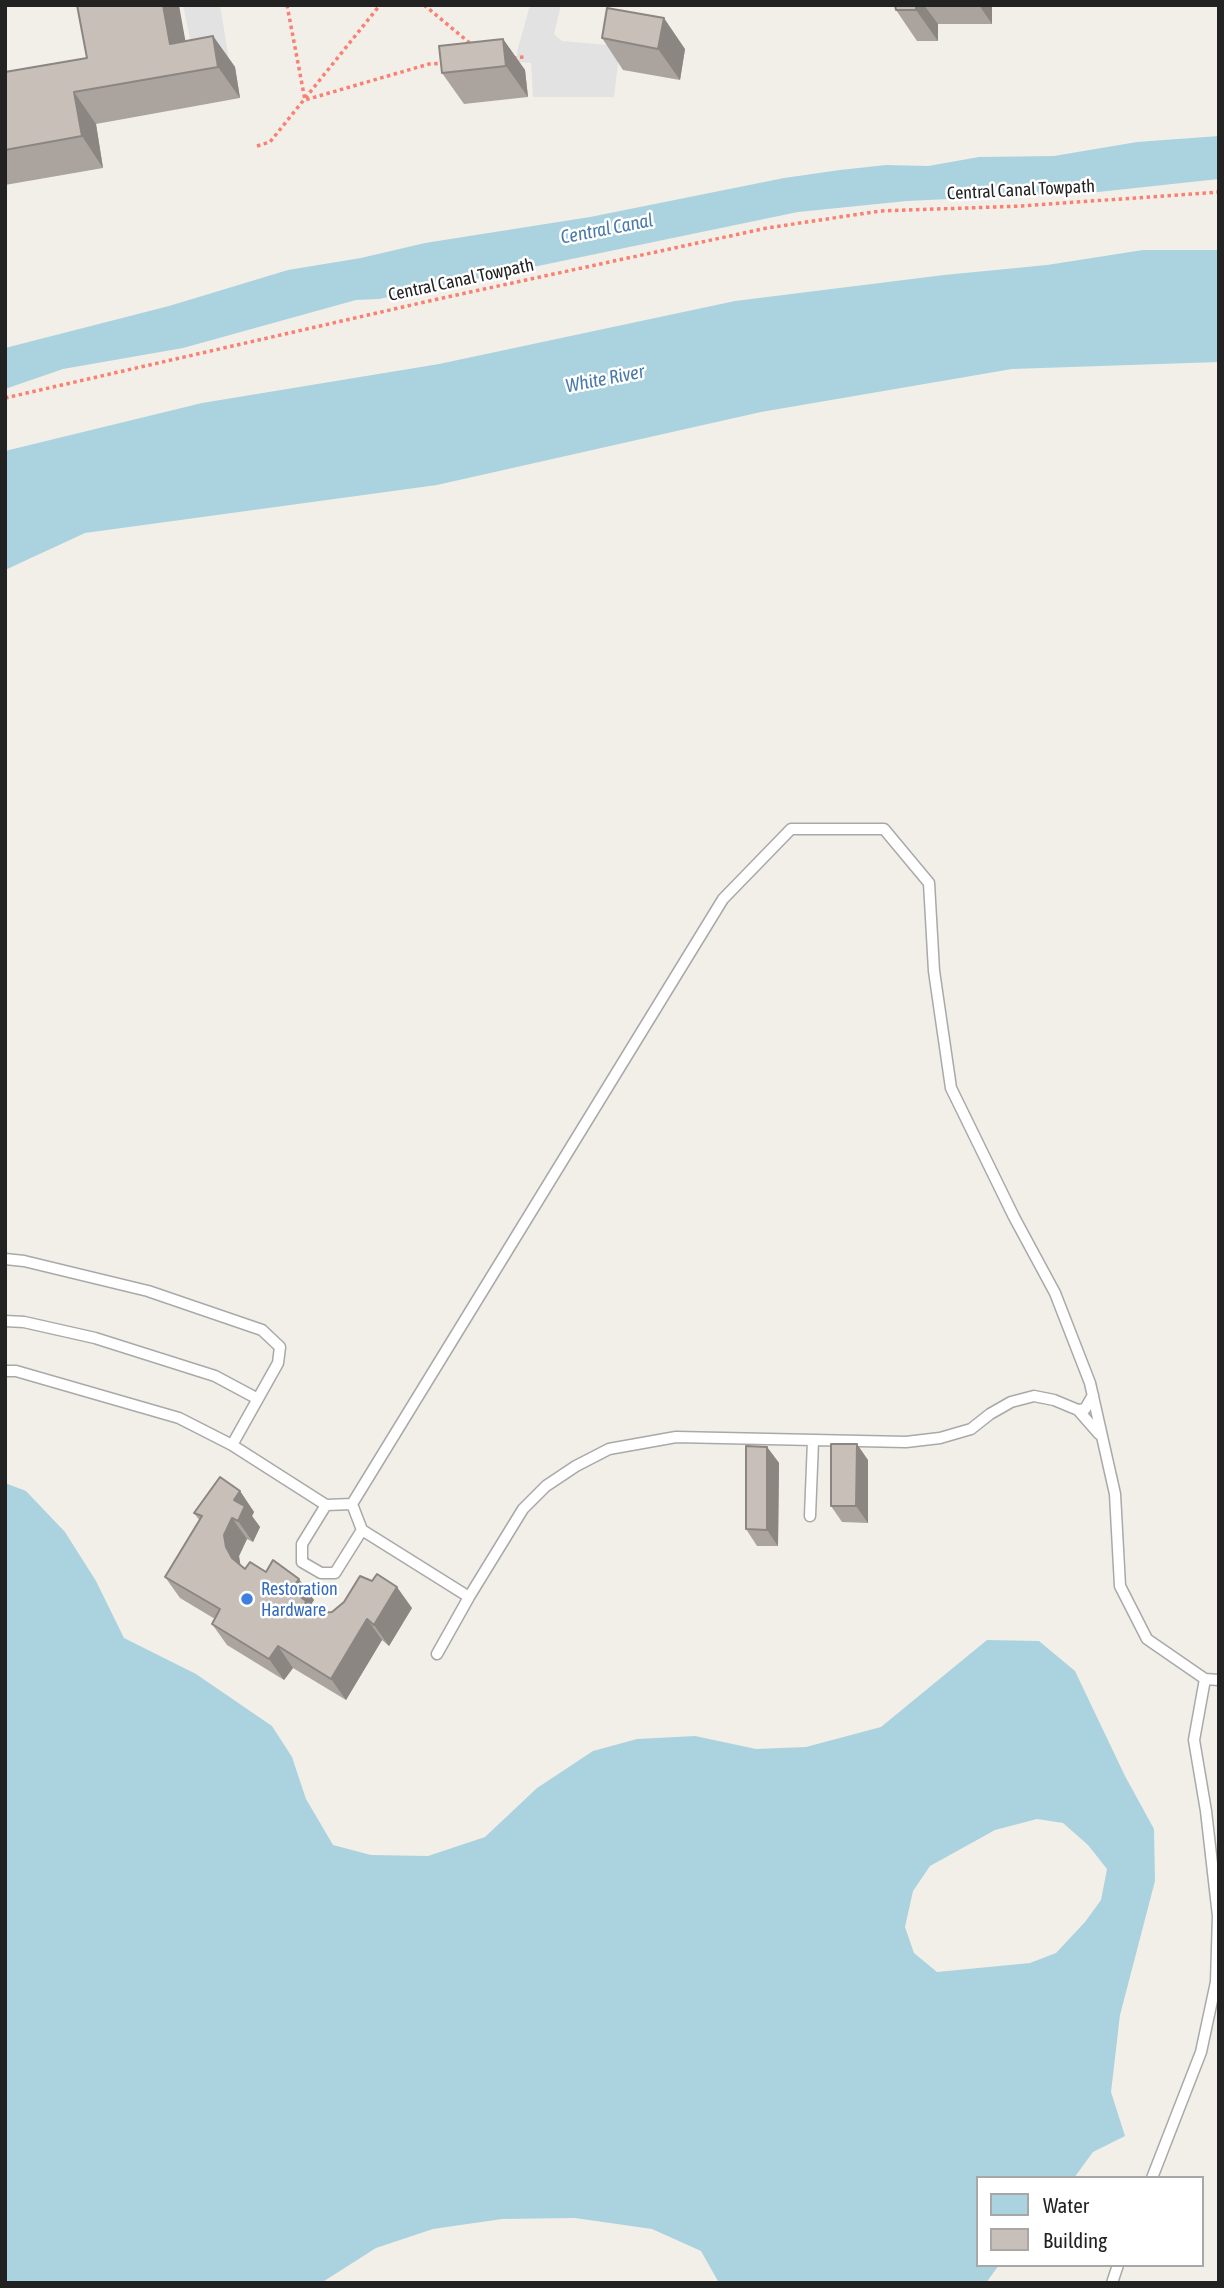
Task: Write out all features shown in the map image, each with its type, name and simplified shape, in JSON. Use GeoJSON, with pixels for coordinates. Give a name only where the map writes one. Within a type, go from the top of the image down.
{"type":"FeatureCollection","features":[{"type":"Feature","properties":{"kind":"lane"},"geometry":{"type":"LineString","coordinates":[[352,1504],[723,899],[791,829],[884,829],[929,883],[934,971],[951,1088],[1014,1217],[1055,1293],[1093,1395],[1115,1494],[1120,1586],[1147,1639],[1205,1679],[1219,1680]]}},
{"type":"Feature","properties":{"kind":"lane"},"geometry":{"type":"LineString","coordinates":[[5,1259],[148,1291],[262,1330],[280,1347],[278,1363],[232,1445]]}},
{"type":"Feature","properties":{"kind":"lane"},"geometry":{"type":"LineString","coordinates":[[5,1321],[24,1322],[107,1342],[215,1376],[258,1399]]}},
{"type":"Feature","properties":{"kind":"lane"},"geometry":{"type":"LineString","coordinates":[[5,1371],[16,1371],[179,1418],[232,1445],[326,1505],[352,1504]]}},
{"type":"Feature","properties":{"kind":"lane"},"geometry":{"type":"LineString","coordinates":[[1077,1410],[1085,1409],[1093,1395]]}},
{"type":"Feature","properties":{"kind":"lane"},"geometry":{"type":"LineString","coordinates":[[437,1654],[523,1509],[546,1486],[609,1449],[676,1437],[906,1442],[940,1438],[971,1429],[1011,1402],[1034,1396],[1054,1400],[1077,1410],[1103,1438]]}},
{"type":"Feature","properties":{"kind":"lane"},"geometry":{"type":"LineString","coordinates":[[810,1516],[813,1441]]}},
{"type":"Feature","properties":{"kind":"lane"},"geometry":{"type":"LineString","coordinates":[[352,1504],[362,1530],[469,1597]]}},
{"type":"Feature","properties":{"kind":"lane"},"geometry":{"type":"LineString","coordinates":[[326,1505],[302,1544],[302,1562],[321,1573],[335,1573],[362,1530]]}},
{"type":"Feature","properties":{"kind":"lane"},"geometry":{"type":"LineString","coordinates":[[1153,2176],[1201,2052],[1216,1982],[1218,1916],[1206,1811],[1194,1740],[1205,1679]]}},
{"type":"Feature","properties":{"kind":"path"},"geometry":{"type":"LineString","coordinates":[[287,5],[305,100]]}},
{"type":"Feature","properties":{"kind":"path"},"geometry":{"type":"LineString","coordinates":[[257,146],[270,142],[380,5]]}},
{"type":"Feature","properties":{"kind":"path"},"geometry":{"type":"LineString","coordinates":[[424,5],[477,49]]}},
{"type":"Feature","properties":{"kind":"path"},"geometry":{"type":"LineString","coordinates":[[510,58],[524,57]]}},
{"type":"Feature","properties":{"kind":"path"},"geometry":{"type":"LineString","coordinates":[[305,100],[429,64],[456,62]]}},
{"type":"Feature","properties":{"kind":"path","name":"Central Canal Towpath"},"geometry":{"type":"LineString","coordinates":[[5,398],[424,302],[767,228],[880,211],[1022,206],[1219,192]]}},
{"type":"Feature","properties":{"kind":"shaded area"},"geometry":{"type":"Polygon","coordinates":[[[183,5],[220,5],[230,66],[197,74],[183,5]]]}},
{"type":"Feature","properties":{"kind":"shaded area"},"geometry":{"type":"Polygon","coordinates":[[[530,5],[561,5],[554,34],[562,41],[620,46],[614,97],[533,97],[531,63],[517,62],[517,52],[530,5]]]}},
{"type":"Feature","properties":{"kind":"water","name":"Central Canal"},"geometry":{"type":"Polygon","coordinates":[[[1219,136],[1219,179],[1098,192],[907,201],[798,212],[379,299],[356,300],[183,348],[63,369],[5,389],[5,348],[169,306],[288,270],[361,258],[425,243],[590,217],[784,178],[886,165],[928,166],[979,157],[1054,156],[1137,142],[1219,136]]]}},
{"type":"Feature","properties":{"kind":"water","name":"White River"},"geometry":{"type":"Polygon","coordinates":[[[1143,250],[1219,250],[1219,362],[1012,369],[761,412],[437,485],[85,533],[5,570],[5,451],[202,403],[439,364],[735,301],[1047,265],[1143,250]]]}},
{"type":"Feature","properties":{"kind":"water"},"geometry":{"type":"Polygon","coordinates":[[[5,1483],[26,1491],[65,1532],[96,1581],[124,1638],[196,1674],[272,1726],[292,1757],[306,1799],[333,1845],[371,1855],[428,1856],[485,1837],[537,1788],[593,1751],[637,1739],[695,1736],[756,1749],[806,1747],[881,1727],[987,1640],[1039,1641],[1075,1671],[1125,1776],[1154,1829],[1155,1881],[1120,2015],[1111,2092],[1125,2136],[1093,2152],[1075,2176],[976,2176],[976,2267],[998,2267],[986,2283],[719,2283],[701,2251],[652,2229],[575,2218],[502,2219],[433,2229],[376,2248],[321,2283],[5,2283],[5,1483]],[[1037,1819],[995,1830],[930,1866],[913,1891],[905,1927],[914,1953],[937,1972],[1030,1963],[1056,1953],[1101,1900],[1107,1869],[1088,1845],[1063,1823],[1037,1819]]]}},
{"type":"Feature","properties":{"kind":"building"},"geometry":{"type":"Polygon","coordinates":[[[77,5],[163,5],[170,44],[213,36],[218,67],[74,92],[82,136],[5,150],[5,72],[87,58],[77,5]]]}},
{"type":"Feature","properties":{"kind":"building"},"geometry":{"type":"Polygon","coordinates":[[[895,5],[916,5],[916,10],[896,10],[895,5]]]}},
{"type":"Feature","properties":{"kind":"building"},"geometry":{"type":"Polygon","coordinates":[[[607,8],[664,18],[658,49],[602,38],[607,8]]]}},
{"type":"Feature","properties":{"kind":"building"},"geometry":{"type":"Polygon","coordinates":[[[503,39],[506,66],[442,73],[439,46],[503,39]]]}},
{"type":"Feature","properties":{"kind":"building"},"geometry":{"type":"Polygon","coordinates":[[[831,1444],[857,1444],[856,1506],[831,1506],[831,1444]]]}},
{"type":"Feature","properties":{"kind":"building"},"geometry":{"type":"Polygon","coordinates":[[[746,1446],[767,1447],[767,1530],[746,1529],[746,1446]]]}},
{"type":"Feature","properties":{"kind":"building","name":"Restoration Hardware"},"geometry":{"type":"Polygon","coordinates":[[[220,1477],[240,1491],[234,1500],[245,1506],[238,1521],[232,1518],[224,1535],[232,1558],[245,1569],[250,1562],[266,1572],[273,1560],[299,1579],[291,1590],[306,1601],[301,1614],[332,1612],[344,1602],[360,1576],[372,1581],[377,1574],[397,1587],[374,1625],[367,1619],[331,1679],[278,1646],[269,1659],[212,1624],[220,1609],[165,1577],[202,1516],[194,1513],[220,1477]]]}},
{"type":"Feature","properties":{"kind":"place","name":"Restoration Hardware"},"geometry":{"type":"Point","coordinates":[247,1599]}}]}
